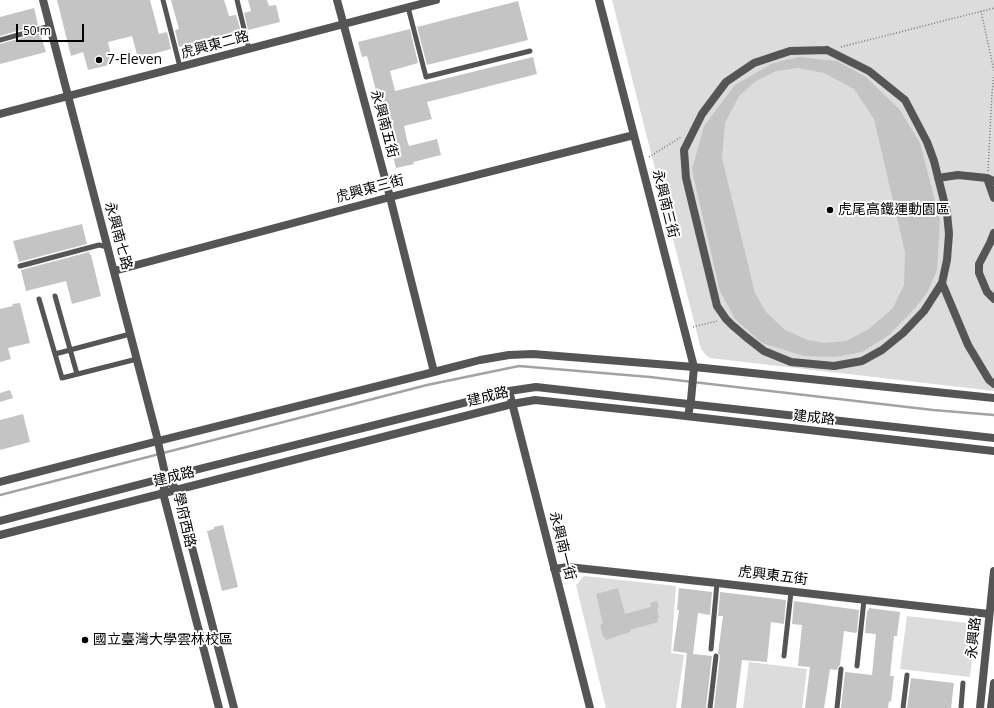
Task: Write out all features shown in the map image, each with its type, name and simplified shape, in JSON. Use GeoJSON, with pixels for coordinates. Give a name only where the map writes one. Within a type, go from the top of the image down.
{"type":"FeatureCollection","features":[{"type":"Feature","properties":{"kind":"street","name":"永興南七路"},"geometry":{"type":"LineString","coordinates":[[43,0],[166,475]]}},
{"type":"Feature","properties":{"kind":"street","name":"永興南五街"},"geometry":{"type":"LineString","coordinates":[[337,0],[390,197],[434,372]]}},
{"type":"Feature","properties":{"kind":"street","name":"虎興東二路"},"geometry":{"type":"LineString","coordinates":[[0,114],[436,0]]}},
{"type":"Feature","properties":{"kind":"street","name":"永興南三街"},"geometry":{"type":"LineString","coordinates":[[599,0],[694,370],[688,416]]}},
{"type":"Feature","properties":{"kind":"street"},"geometry":{"type":"LineString","coordinates":[[827,50],[869,71],[905,100],[927,142],[938,178],[947,213],[949,234],[947,260],[942,283],[924,311],[903,333],[882,350],[862,361],[834,366],[791,362],[764,351],[726,319],[717,306],[686,178],[684,150],[702,114],[726,82],[754,63],[790,51],[827,50]]}},
{"type":"Feature","properties":{"kind":"street","name":"虎興東三街"},"geometry":{"type":"LineString","coordinates":[[114,271],[390,197],[634,135]]}},
{"type":"Feature","properties":{"kind":"street"},"geometry":{"type":"LineString","coordinates":[[938,178],[958,175],[991,180],[994,198]]}},
{"type":"Feature","properties":{"kind":"street"},"geometry":{"type":"LineString","coordinates":[[994,233],[979,264],[979,273],[987,292],[994,299]]}},
{"type":"Feature","properties":{"kind":"street"},"geometry":{"type":"LineString","coordinates":[[942,283],[968,345],[988,380],[994,384]]}},
{"type":"Feature","properties":{"kind":"street"},"geometry":{"type":"LineString","coordinates":[[0,482],[158,444],[480,360],[509,355],[533,354],[994,398]]}},
{"type":"Feature","properties":{"kind":"street","name":"建成路"},"geometry":{"type":"LineString","coordinates":[[0,521],[166,475],[509,391],[536,387],[690,402],[994,438]]}},
{"type":"Feature","properties":{"kind":"street","name":"永興南一街"},"geometry":{"type":"LineString","coordinates":[[509,391],[590,708]]}},
{"type":"Feature","properties":{"kind":"street","name":"建成路"},"geometry":{"type":"LineString","coordinates":[[0,535],[512,404],[535,400],[994,451]]}},
{"type":"Feature","properties":{"kind":"street","name":"學府西路"},"geometry":{"type":"LineString","coordinates":[[166,475],[178,490],[234,708]]}},
{"type":"Feature","properties":{"kind":"street","name":"學府西路"},"geometry":{"type":"LineString","coordinates":[[166,475],[163,493],[218,708]]}},
{"type":"Feature","properties":{"kind":"street","name":"虎興東五街"},"geometry":{"type":"LineString","coordinates":[[554,569],[568,567],[990,614]]}},
{"type":"Feature","properties":{"kind":"street","name":"永興路"},"geometry":{"type":"LineString","coordinates":[[980,708],[994,571]]}},
{"type":"Feature","properties":{"kind":"street"},"geometry":{"type":"LineString","coordinates":[[991,708],[994,683]]}},
{"type":"Feature","properties":{"kind":"lane"},"geometry":{"type":"LineString","coordinates":[[163,0],[180,67]]}},
{"type":"Feature","properties":{"kind":"lane"},"geometry":{"type":"LineString","coordinates":[[237,0],[249,49]]}},
{"type":"Feature","properties":{"kind":"lane"},"geometry":{"type":"LineString","coordinates":[[408,7],[426,77],[530,51]]}},
{"type":"Feature","properties":{"kind":"lane"},"geometry":{"type":"LineString","coordinates":[[0,40],[50,26]]}},
{"type":"Feature","properties":{"kind":"lane"},"geometry":{"type":"LineString","coordinates":[[20,266],[99,245],[108,247]]}},
{"type":"Feature","properties":{"kind":"lane"},"geometry":{"type":"LineString","coordinates":[[56,296],[77,374]]}},
{"type":"Feature","properties":{"kind":"lane"},"geometry":{"type":"LineString","coordinates":[[39,299],[62,378],[137,359]]}},
{"type":"Feature","properties":{"kind":"lane"},"geometry":{"type":"LineString","coordinates":[[55,354],[130,334]]}},
{"type":"Feature","properties":{"kind":"lane"},"geometry":{"type":"LineString","coordinates":[[711,649],[717,583]]}},
{"type":"Feature","properties":{"kind":"lane"},"geometry":{"type":"LineString","coordinates":[[784,656],[791,592]]}},
{"type":"Feature","properties":{"kind":"lane"},"geometry":{"type":"LineString","coordinates":[[857,666],[864,600]]}},
{"type":"Feature","properties":{"kind":"lane"},"geometry":{"type":"LineString","coordinates":[[710,708],[716,656]]}},
{"type":"Feature","properties":{"kind":"lane"},"geometry":{"type":"LineString","coordinates":[[837,708],[841,669]]}},
{"type":"Feature","properties":{"kind":"lane"},"geometry":{"type":"LineString","coordinates":[[903,708],[907,675]]}},
{"type":"Feature","properties":{"kind":"lane"},"geometry":{"type":"LineString","coordinates":[[961,708],[963,683]]}},
{"type":"Feature","properties":{"kind":"path"},"geometry":{"type":"LineString","coordinates":[[827,50],[994,8]]}},
{"type":"Feature","properties":{"kind":"path"},"geometry":{"type":"LineString","coordinates":[[981,11],[994,71]]}},
{"type":"Feature","properties":{"kind":"path"},"geometry":{"type":"LineString","coordinates":[[991,180],[992,92],[994,75]]}},
{"type":"Feature","properties":{"kind":"path"},"geometry":{"type":"LineString","coordinates":[[648,157],[681,137]]}},
{"type":"Feature","properties":{"kind":"path"},"geometry":{"type":"LineString","coordinates":[[692,327],[726,319]]}},
{"type":"Feature","properties":{"kind":"shaded area","name":"虎尾高鐵運動園區"},"geometry":{"type":"Polygon","coordinates":[[[612,0],[994,0],[994,391],[710,358],[707,356],[701,349],[612,0]]]}},
{"type":"Feature","properties":{"kind":"shaded area"},"geometry":{"type":"Polygon","coordinates":[[[584,576],[676,586],[671,653],[684,655],[676,708],[606,708],[576,585],[584,576]]]}},
{"type":"Feature","properties":{"kind":"shaded area"},"geometry":{"type":"Polygon","coordinates":[[[907,616],[976,624],[970,677],[900,669],[907,616]]]}},
{"type":"Feature","properties":{"kind":"shaded area"},"geometry":{"type":"Polygon","coordinates":[[[749,662],[807,669],[802,708],[743,708],[749,662]]]}},
{"type":"Feature","properties":{"kind":"building"},"geometry":{"type":"Polygon","coordinates":[[[57,0],[150,0],[159,34],[167,32],[171,49],[138,58],[132,36],[108,42],[113,64],[88,70],[83,52],[71,56],[57,0]]]}},
{"type":"Feature","properties":{"kind":"building"},"geometry":{"type":"Polygon","coordinates":[[[171,0],[224,0],[229,16],[236,15],[241,31],[179,47],[175,30],[179,29],[171,0]]]}},
{"type":"Feature","properties":{"kind":"building"},"geometry":{"type":"Polygon","coordinates":[[[248,0],[267,0],[269,6],[276,5],[280,22],[248,30],[244,13],[251,11],[248,0]]]}},
{"type":"Feature","properties":{"kind":"building"},"geometry":{"type":"Polygon","coordinates":[[[518,1],[528,40],[427,65],[417,27],[518,1]]]}},
{"type":"Feature","properties":{"kind":"building"},"geometry":{"type":"Polygon","coordinates":[[[34,8],[38,25],[0,36],[0,17],[34,8]]]}},
{"type":"Feature","properties":{"kind":"building"},"geometry":{"type":"Polygon","coordinates":[[[410,29],[418,63],[390,71],[395,91],[533,57],[537,74],[427,102],[432,119],[404,126],[407,140],[409,146],[437,139],[441,155],[396,168],[367,56],[362,57],[358,42],[410,29]]]}},
{"type":"Feature","properties":{"kind":"building"},"geometry":{"type":"Polygon","coordinates":[[[40,33],[46,52],[0,64],[0,44],[40,33]]]}},
{"type":"Feature","properties":{"kind":"building"},"geometry":{"type":"Polygon","coordinates":[[[799,57],[837,61],[866,77],[900,110],[920,143],[940,220],[937,270],[927,293],[915,308],[889,335],[862,352],[836,357],[804,356],[762,343],[735,319],[720,291],[692,170],[704,126],[735,85],[773,63],[799,57]],[[798,68],[776,71],[756,81],[739,96],[725,123],[722,158],[755,293],[766,312],[785,330],[808,340],[825,343],[846,341],[852,338],[869,329],[893,308],[904,285],[905,252],[874,119],[854,89],[824,73],[798,68]]]}},
{"type":"Feature","properties":{"kind":"building"},"geometry":{"type":"Polygon","coordinates":[[[82,224],[87,244],[19,262],[13,241],[82,224]]]}},
{"type":"Feature","properties":{"kind":"building"},"geometry":{"type":"Polygon","coordinates":[[[89,252],[101,296],[72,304],[66,281],[26,291],[21,270],[89,252]]]}},
{"type":"Feature","properties":{"kind":"building"},"geometry":{"type":"Polygon","coordinates":[[[20,303],[30,343],[8,348],[11,359],[0,362],[0,309],[13,306],[12,304],[20,303]]]}},
{"type":"Feature","properties":{"kind":"building"},"geometry":{"type":"Polygon","coordinates":[[[10,390],[13,398],[0,402],[0,393],[10,390]]]}},
{"type":"Feature","properties":{"kind":"building"},"geometry":{"type":"Polygon","coordinates":[[[23,414],[30,442],[0,450],[0,420],[23,414]]]}},
{"type":"Feature","properties":{"kind":"building"},"geometry":{"type":"Polygon","coordinates":[[[223,525],[238,587],[222,591],[207,531],[214,529],[214,527],[223,525]]]}},
{"type":"Feature","properties":{"kind":"building"},"geometry":{"type":"Polygon","coordinates":[[[618,588],[625,614],[651,607],[650,603],[657,601],[659,607],[657,608],[659,618],[657,619],[658,622],[630,630],[630,632],[606,640],[605,637],[603,637],[600,625],[603,624],[596,594],[618,588]]]}},
{"type":"Feature","properties":{"kind":"building"},"geometry":{"type":"Polygon","coordinates":[[[679,588],[712,592],[710,615],[698,613],[693,654],[712,656],[706,708],[681,708],[687,653],[673,651],[679,610],[677,610],[679,588]]]}},
{"type":"Feature","properties":{"kind":"building"},"geometry":{"type":"Polygon","coordinates":[[[720,592],[786,600],[784,624],[771,622],[767,662],[742,660],[736,708],[714,708],[720,656],[718,653],[723,616],[718,616],[720,592]]]}},
{"type":"Feature","properties":{"kind":"building"},"geometry":{"type":"Polygon","coordinates":[[[794,601],[859,610],[857,632],[844,631],[840,665],[837,670],[830,669],[824,708],[805,708],[810,667],[798,666],[802,625],[792,624],[794,601]]]}},
{"type":"Feature","properties":{"kind":"building"},"geometry":{"type":"Polygon","coordinates":[[[869,608],[900,612],[897,636],[894,636],[890,676],[894,676],[891,702],[889,701],[888,708],[841,708],[845,672],[872,675],[876,634],[865,633],[867,611],[869,608]]]}},
{"type":"Feature","properties":{"kind":"building"},"geometry":{"type":"Polygon","coordinates":[[[911,678],[954,683],[951,708],[907,708],[911,678]]]}},
{"type":"Feature","properties":{"kind":"waterway"},"geometry":{"type":"LineString","coordinates":[[0,495],[427,385],[519,366],[650,377],[933,410],[994,415]]}},
{"type":"Feature","properties":{"kind":"place","name":"7-Eleven"},"geometry":{"type":"Point","coordinates":[99,60]}},
{"type":"Feature","properties":{"kind":"place","name":"虎尾高鐵運動園區"},"geometry":{"type":"Point","coordinates":[830,210]}},
{"type":"Feature","properties":{"kind":"place","name":"國立臺灣大學雲林校區"},"geometry":{"type":"Point","coordinates":[85,640]}}]}
